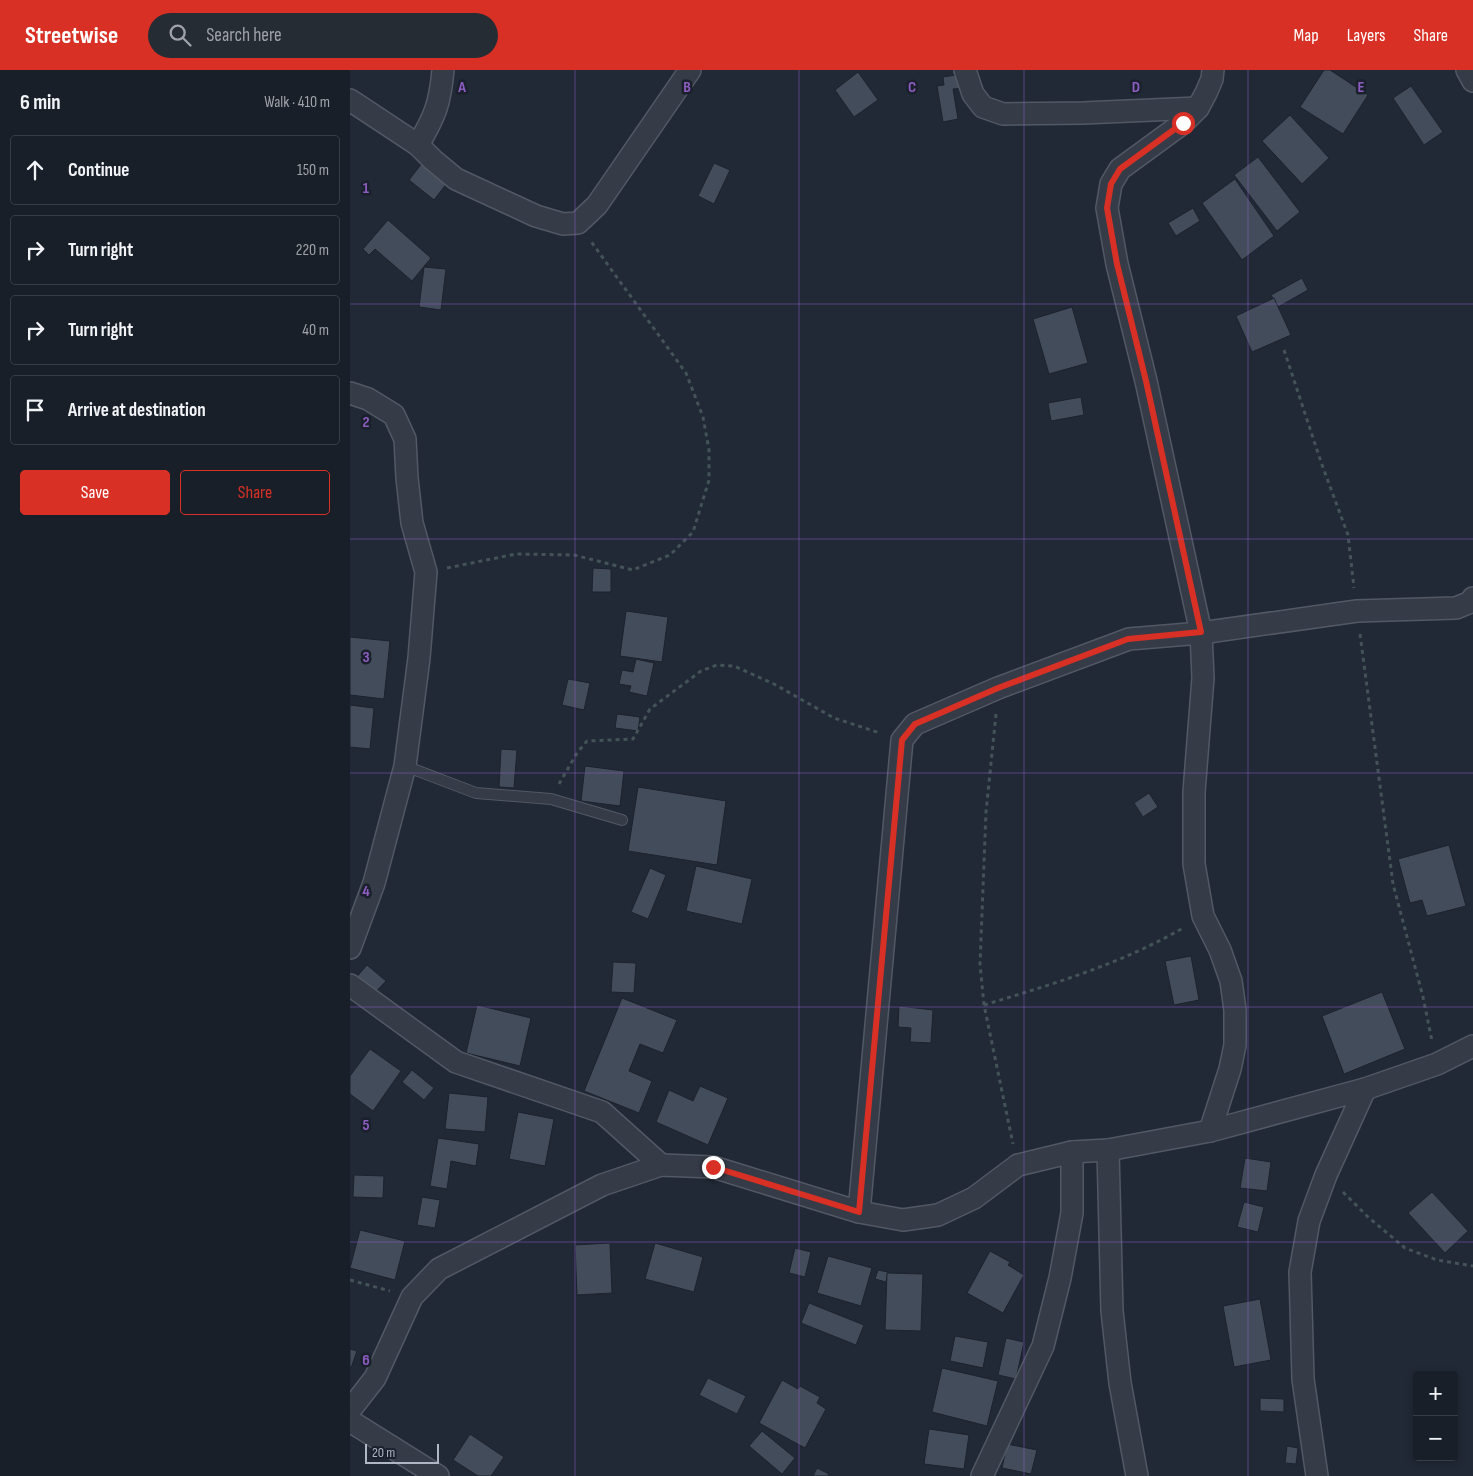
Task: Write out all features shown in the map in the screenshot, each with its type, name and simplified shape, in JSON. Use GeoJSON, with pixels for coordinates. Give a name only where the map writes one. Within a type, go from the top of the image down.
{"type":"FeatureCollection","features":[{"type":"Feature","properties":{"kind":"street"},"geometry":{"type":"LineString","coordinates":[[418,145],[433,120],[440,97],[442,70]]}},
{"type":"Feature","properties":{"kind":"street"},"geometry":{"type":"LineString","coordinates":[[350,100],[418,145],[456,179],[536,216],[563,224],[578,223],[597,205],[690,70]]}},
{"type":"Feature","properties":{"kind":"street"},"geometry":{"type":"LineString","coordinates":[[966,70],[973,94],[983,107],[1003,114],[1198,108]]}},
{"type":"Feature","properties":{"kind":"street"},"geometry":{"type":"LineString","coordinates":[[1210,1131],[1230,1069],[1235,1045],[1235,1010],[1230,981],[1220,950],[1203,916],[1194,855],[1194,792],[1203,678],[1201,632],[1146,381],[1117,264],[1107,208],[1111,184],[1120,169],[1183,123],[1198,108],[1212,79],[1213,70]]}},
{"type":"Feature","properties":{"kind":"street"},"geometry":{"type":"LineString","coordinates":[[1467,70],[1473,81]]}},
{"type":"Feature","properties":{"kind":"street"},"geometry":{"type":"LineString","coordinates":[[350,393],[368,399],[394,414],[405,439],[412,523],[426,572],[419,658],[405,766],[374,883],[350,948]]}},
{"type":"Feature","properties":{"kind":"street"},"geometry":{"type":"LineString","coordinates":[[859,1212],[902,740],[915,724],[998,688],[1128,639],[1201,632],[1357,611],[1456,608],[1471,602],[1473,598]]}},
{"type":"Feature","properties":{"kind":"street"},"geometry":{"type":"LineString","coordinates":[[350,985],[456,1062],[602,1112],[661,1165]]}},
{"type":"Feature","properties":{"kind":"street"},"geometry":{"type":"LineString","coordinates":[[350,1410],[375,1378],[412,1297],[439,1269],[602,1185],[661,1165],[713,1167],[859,1212],[902,1220],[938,1214],[974,1198],[1018,1166],[1072,1152],[1108,1150],[1210,1131],[1365,1089],[1437,1064],[1473,1046]]}},
{"type":"Feature","properties":{"kind":"street"},"geometry":{"type":"LineString","coordinates":[[1317,1476],[1303,1379],[1300,1272],[1309,1221],[1326,1175],[1365,1089]]}},
{"type":"Feature","properties":{"kind":"street"},"geometry":{"type":"LineString","coordinates":[[1108,1150],[1112,1311],[1120,1383],[1137,1476]]}},
{"type":"Feature","properties":{"kind":"street"},"geometry":{"type":"LineString","coordinates":[[982,1476],[1043,1346],[1060,1278],[1072,1213],[1072,1152]]}},
{"type":"Feature","properties":{"kind":"street"},"geometry":{"type":"LineString","coordinates":[[350,1421],[438,1476]]}},
{"type":"Feature","properties":{"kind":"lane"},"geometry":{"type":"LineString","coordinates":[[405,766],[476,793],[551,799],[622,820]]}},
{"type":"Feature","properties":{"kind":"path"},"geometry":{"type":"LineString","coordinates":[[426,572],[516,554],[574,555],[632,570],[670,556],[693,532],[709,480],[708,450],[703,418],[686,373],[578,223]]}},
{"type":"Feature","properties":{"kind":"path"},"geometry":{"type":"LineString","coordinates":[[1284,350],[1321,462],[1348,535],[1393,884],[1423,997],[1437,1064]]}},
{"type":"Feature","properties":{"kind":"path"},"geometry":{"type":"LineString","coordinates":[[551,799],[577,753],[587,741],[633,739],[650,709],[701,671],[717,664],[734,666],[774,684],[834,718],[902,740]]}},
{"type":"Feature","properties":{"kind":"path"},"geometry":{"type":"LineString","coordinates":[[998,688],[986,822],[980,964],[984,1005],[1018,1166]]}},
{"type":"Feature","properties":{"kind":"path"},"geometry":{"type":"LineString","coordinates":[[984,1005],[1054,984],[1109,964],[1157,943],[1203,916]]}},
{"type":"Feature","properties":{"kind":"path"},"geometry":{"type":"LineString","coordinates":[[1326,1175],[1368,1217],[1405,1248],[1437,1260],[1473,1266]]}},
{"type":"Feature","properties":{"kind":"path"},"geometry":{"type":"LineString","coordinates":[[350,1280],[412,1297]]}},
{"type":"Feature","properties":{"kind":"building"},"geometry":{"type":"Polygon","coordinates":[[[1324,70],[1330,70],[1368,95],[1343,134],[1300,107],[1324,70]]]}},
{"type":"Feature","properties":{"kind":"building"},"geometry":{"type":"Polygon","coordinates":[[[858,72],[878,100],[854,117],[835,90],[858,72]]]}},
{"type":"Feature","properties":{"kind":"building"},"geometry":{"type":"Polygon","coordinates":[[[962,74],[964,88],[953,89],[958,119],[943,122],[937,86],[944,85],[943,77],[962,74]]]}},
{"type":"Feature","properties":{"kind":"building"},"geometry":{"type":"Polygon","coordinates":[[[1411,86],[1443,132],[1424,145],[1393,98],[1411,86]]]}},
{"type":"Feature","properties":{"kind":"building"},"geometry":{"type":"Polygon","coordinates":[[[1290,115],[1329,158],[1302,184],[1262,141],[1290,115]]]}},
{"type":"Feature","properties":{"kind":"building"},"geometry":{"type":"Polygon","coordinates":[[[1258,157],[1300,212],[1277,231],[1234,175],[1258,157]]]}},
{"type":"Feature","properties":{"kind":"building"},"geometry":{"type":"Polygon","coordinates":[[[426,158],[451,178],[434,200],[409,180],[426,158]]]}},
{"type":"Feature","properties":{"kind":"building"},"geometry":{"type":"Polygon","coordinates":[[[714,163],[730,170],[714,204],[698,196],[714,163]]]}},
{"type":"Feature","properties":{"kind":"building"},"geometry":{"type":"Polygon","coordinates":[[[1235,179],[1274,236],[1242,260],[1202,203],[1235,179]]]}},
{"type":"Feature","properties":{"kind":"building"},"geometry":{"type":"Polygon","coordinates":[[[1193,208],[1200,221],[1176,236],[1168,223],[1193,208]]]}},
{"type":"Feature","properties":{"kind":"building"},"geometry":{"type":"Polygon","coordinates":[[[388,220],[431,258],[412,281],[375,249],[369,255],[363,249],[388,220]]]}},
{"type":"Feature","properties":{"kind":"building"},"geometry":{"type":"Polygon","coordinates":[[[424,267],[446,269],[441,310],[419,307],[424,267]]]}},
{"type":"Feature","properties":{"kind":"building"},"geometry":{"type":"Polygon","coordinates":[[[1302,278],[1308,290],[1278,307],[1271,295],[1302,278]]]}},
{"type":"Feature","properties":{"kind":"building"},"geometry":{"type":"Polygon","coordinates":[[[1274,298],[1291,335],[1252,352],[1236,316],[1274,298]]]}},
{"type":"Feature","properties":{"kind":"building"},"geometry":{"type":"Polygon","coordinates":[[[1072,307],[1088,363],[1049,374],[1033,319],[1072,307]]]}},
{"type":"Feature","properties":{"kind":"building"},"geometry":{"type":"Polygon","coordinates":[[[1081,397],[1084,415],[1051,421],[1048,403],[1081,397]]]}},
{"type":"Feature","properties":{"kind":"building"},"geometry":{"type":"Polygon","coordinates":[[[593,568],[611,569],[611,592],[592,592],[593,568]]]}},
{"type":"Feature","properties":{"kind":"building"},"geometry":{"type":"Polygon","coordinates":[[[626,611],[668,617],[662,662],[620,656],[626,611]]]}},
{"type":"Feature","properties":{"kind":"building"},"geometry":{"type":"Polygon","coordinates":[[[350,637],[390,641],[384,699],[350,695],[350,637]]]}},
{"type":"Feature","properties":{"kind":"building"},"geometry":{"type":"Polygon","coordinates":[[[636,659],[654,663],[647,696],[629,692],[631,686],[619,684],[622,670],[633,672],[636,659]]]}},
{"type":"Feature","properties":{"kind":"building"},"geometry":{"type":"Polygon","coordinates":[[[568,679],[590,683],[584,710],[562,705],[568,679]]]}},
{"type":"Feature","properties":{"kind":"building"},"geometry":{"type":"Polygon","coordinates":[[[350,705],[374,708],[370,749],[350,747],[350,705]]]}},
{"type":"Feature","properties":{"kind":"building"},"geometry":{"type":"Polygon","coordinates":[[[617,714],[640,717],[638,731],[615,728],[617,714]]]}},
{"type":"Feature","properties":{"kind":"building"},"geometry":{"type":"Polygon","coordinates":[[[501,749],[517,750],[514,788],[499,787],[501,749]]]}},
{"type":"Feature","properties":{"kind":"building"},"geometry":{"type":"Polygon","coordinates":[[[585,766],[624,771],[620,806],[581,801],[585,766]]]}},
{"type":"Feature","properties":{"kind":"building"},"geometry":{"type":"Polygon","coordinates":[[[638,787],[726,801],[717,865],[628,851],[638,787]]]}},
{"type":"Feature","properties":{"kind":"building"},"geometry":{"type":"Polygon","coordinates":[[[1149,793],[1158,807],[1143,817],[1134,803],[1149,793]]]}},
{"type":"Feature","properties":{"kind":"building"},"geometry":{"type":"Polygon","coordinates":[[[1449,845],[1466,906],[1427,916],[1422,900],[1410,903],[1398,859],[1449,845]]]}},
{"type":"Feature","properties":{"kind":"building"},"geometry":{"type":"Polygon","coordinates":[[[696,866],[752,879],[742,924],[686,911],[696,866]]]}},
{"type":"Feature","properties":{"kind":"building"},"geometry":{"type":"Polygon","coordinates":[[[650,868],[666,875],[648,919],[631,912],[650,868]]]}},
{"type":"Feature","properties":{"kind":"building"},"geometry":{"type":"Polygon","coordinates":[[[1191,956],[1199,1000],[1174,1005],[1165,961],[1191,956]]]}},
{"type":"Feature","properties":{"kind":"building"},"geometry":{"type":"Polygon","coordinates":[[[613,962],[636,963],[634,993],[611,992],[613,962]]]}},
{"type":"Feature","properties":{"kind":"building"},"geometry":{"type":"Polygon","coordinates":[[[367,965],[386,981],[372,996],[354,980],[367,965]]]}},
{"type":"Feature","properties":{"kind":"building"},"geometry":{"type":"Polygon","coordinates":[[[1382,992],[1405,1049],[1344,1074],[1322,1016],[1382,992]]]}},
{"type":"Feature","properties":{"kind":"building"},"geometry":{"type":"Polygon","coordinates":[[[622,998],[677,1020],[663,1053],[640,1044],[629,1071],[652,1081],[639,1113],[584,1091],[622,998]]]}},
{"type":"Feature","properties":{"kind":"building"},"geometry":{"type":"Polygon","coordinates":[[[477,1005],[531,1018],[520,1066],[466,1053],[477,1005]]]}},
{"type":"Feature","properties":{"kind":"building"},"geometry":{"type":"Polygon","coordinates":[[[899,1006],[933,1010],[931,1043],[910,1042],[911,1028],[898,1027],[899,1006]]]}},
{"type":"Feature","properties":{"kind":"building"},"geometry":{"type":"Polygon","coordinates":[[[370,1049],[401,1071],[373,1111],[350,1094],[350,1076],[370,1049]]]}},
{"type":"Feature","properties":{"kind":"building"},"geometry":{"type":"Polygon","coordinates":[[[412,1070],[434,1088],[424,1100],[402,1082],[412,1070]]]}},
{"type":"Feature","properties":{"kind":"building"},"geometry":{"type":"Polygon","coordinates":[[[700,1086],[728,1098],[708,1145],[656,1122],[669,1090],[693,1101],[700,1086]]]}},
{"type":"Feature","properties":{"kind":"building"},"geometry":{"type":"Polygon","coordinates":[[[449,1093],[488,1097],[485,1132],[445,1129],[449,1093]]]}},
{"type":"Feature","properties":{"kind":"building"},"geometry":{"type":"Polygon","coordinates":[[[518,1112],[554,1119],[545,1166],[509,1159],[518,1112]]]}},
{"type":"Feature","properties":{"kind":"building"},"geometry":{"type":"Polygon","coordinates":[[[438,1138],[479,1144],[476,1166],[451,1161],[447,1189],[430,1186],[438,1138]]]}},
{"type":"Feature","properties":{"kind":"building"},"geometry":{"type":"Polygon","coordinates":[[[1245,1158],[1271,1162],[1267,1191],[1240,1188],[1245,1158]]]}},
{"type":"Feature","properties":{"kind":"building"},"geometry":{"type":"Polygon","coordinates":[[[354,1175],[384,1176],[383,1198],[353,1197],[354,1175]]]}},
{"type":"Feature","properties":{"kind":"building"},"geometry":{"type":"Polygon","coordinates":[[[1432,1192],[1468,1231],[1445,1253],[1408,1213],[1432,1192]]]}},
{"type":"Feature","properties":{"kind":"building"},"geometry":{"type":"Polygon","coordinates":[[[422,1197],[440,1200],[435,1228],[417,1225],[422,1197]]]}},
{"type":"Feature","properties":{"kind":"building"},"geometry":{"type":"Polygon","coordinates":[[[1244,1202],[1264,1207],[1258,1232],[1237,1227],[1244,1202]]]}},
{"type":"Feature","properties":{"kind":"building"},"geometry":{"type":"Polygon","coordinates":[[[360,1230],[405,1241],[395,1280],[350,1268],[360,1230]]]}},
{"type":"Feature","properties":{"kind":"building"},"geometry":{"type":"Polygon","coordinates":[[[610,1243],[612,1293],[577,1295],[575,1245],[610,1243]]]}},
{"type":"Feature","properties":{"kind":"building"},"geometry":{"type":"Polygon","coordinates":[[[655,1243],[703,1257],[694,1292],[645,1279],[655,1243]]]}},
{"type":"Feature","properties":{"kind":"building"},"geometry":{"type":"Polygon","coordinates":[[[795,1248],[811,1252],[805,1277],[789,1273],[795,1248]]]}},
{"type":"Feature","properties":{"kind":"building"},"geometry":{"type":"Polygon","coordinates":[[[990,1251],[1010,1262],[1008,1265],[1024,1275],[1003,1313],[967,1293],[990,1251]]]}},
{"type":"Feature","properties":{"kind":"building"},"geometry":{"type":"Polygon","coordinates":[[[828,1256],[872,1268],[861,1306],[817,1293],[828,1256]]]}},
{"type":"Feature","properties":{"kind":"building"},"geometry":{"type":"Polygon","coordinates":[[[878,1270],[888,1272],[886,1282],[875,1279],[878,1270]]]}},
{"type":"Feature","properties":{"kind":"building"},"geometry":{"type":"Polygon","coordinates":[[[887,1273],[923,1274],[921,1331],[885,1330],[887,1273]]]}},
{"type":"Feature","properties":{"kind":"building"},"geometry":{"type":"Polygon","coordinates":[[[1260,1299],[1271,1360],[1234,1367],[1223,1306],[1260,1299]]]}},
{"type":"Feature","properties":{"kind":"building"},"geometry":{"type":"Polygon","coordinates":[[[809,1303],[864,1325],[856,1345],[801,1323],[809,1303]]]}},
{"type":"Feature","properties":{"kind":"building"},"geometry":{"type":"Polygon","coordinates":[[[955,1336],[988,1342],[983,1368],[950,1361],[955,1336]]]}},
{"type":"Feature","properties":{"kind":"building"},"geometry":{"type":"Polygon","coordinates":[[[1006,1338],[1024,1342],[1016,1379],[998,1375],[1006,1338]]]}},
{"type":"Feature","properties":{"kind":"building"},"geometry":{"type":"Polygon","coordinates":[[[350,1349],[357,1351],[351,1368],[350,1368],[350,1349]]]}},
{"type":"Feature","properties":{"kind":"building"},"geometry":{"type":"Polygon","coordinates":[[[942,1368],[998,1381],[987,1426],[932,1412],[942,1368]]]}},
{"type":"Feature","properties":{"kind":"building"},"geometry":{"type":"Polygon","coordinates":[[[708,1378],[746,1396],[737,1414],[699,1395],[708,1378]]]}},
{"type":"Feature","properties":{"kind":"building"},"geometry":{"type":"Polygon","coordinates":[[[782,1380],[798,1389],[800,1386],[820,1397],[817,1403],[826,1409],[805,1448],[759,1423],[782,1380]]]}},
{"type":"Feature","properties":{"kind":"building"},"geometry":{"type":"Polygon","coordinates":[[[1260,1398],[1284,1399],[1284,1412],[1260,1411],[1260,1398]]]}},
{"type":"Feature","properties":{"kind":"building"},"geometry":{"type":"Polygon","coordinates":[[[929,1429],[969,1435],[964,1469],[924,1464],[929,1429]]]}},
{"type":"Feature","properties":{"kind":"building"},"geometry":{"type":"Polygon","coordinates":[[[762,1431],[795,1458],[782,1474],[749,1446],[762,1431]]]}},
{"type":"Feature","properties":{"kind":"building"},"geometry":{"type":"Polygon","coordinates":[[[470,1434],[504,1457],[491,1476],[478,1476],[453,1460],[470,1434]]]}},
{"type":"Feature","properties":{"kind":"building"},"geometry":{"type":"Polygon","coordinates":[[[1007,1444],[1037,1450],[1031,1474],[1002,1468],[1007,1444]]]}},
{"type":"Feature","properties":{"kind":"building"},"geometry":{"type":"Polygon","coordinates":[[[1287,1446],[1298,1448],[1296,1464],[1285,1463],[1287,1446]]]}},
{"type":"Feature","properties":{"kind":"building"},"geometry":{"type":"Polygon","coordinates":[[[817,1468],[829,1474],[828,1476],[813,1476],[817,1468]]]}},
{"type":"Feature","properties":{"kind":"route"},"geometry":{"type":"LineString","coordinates":[[713,1167],[859,1212],[902,740],[915,724],[998,688],[1128,639],[1201,632],[1146,381],[1117,264],[1107,208],[1111,184],[1120,169],[1183,123]]}}]}
